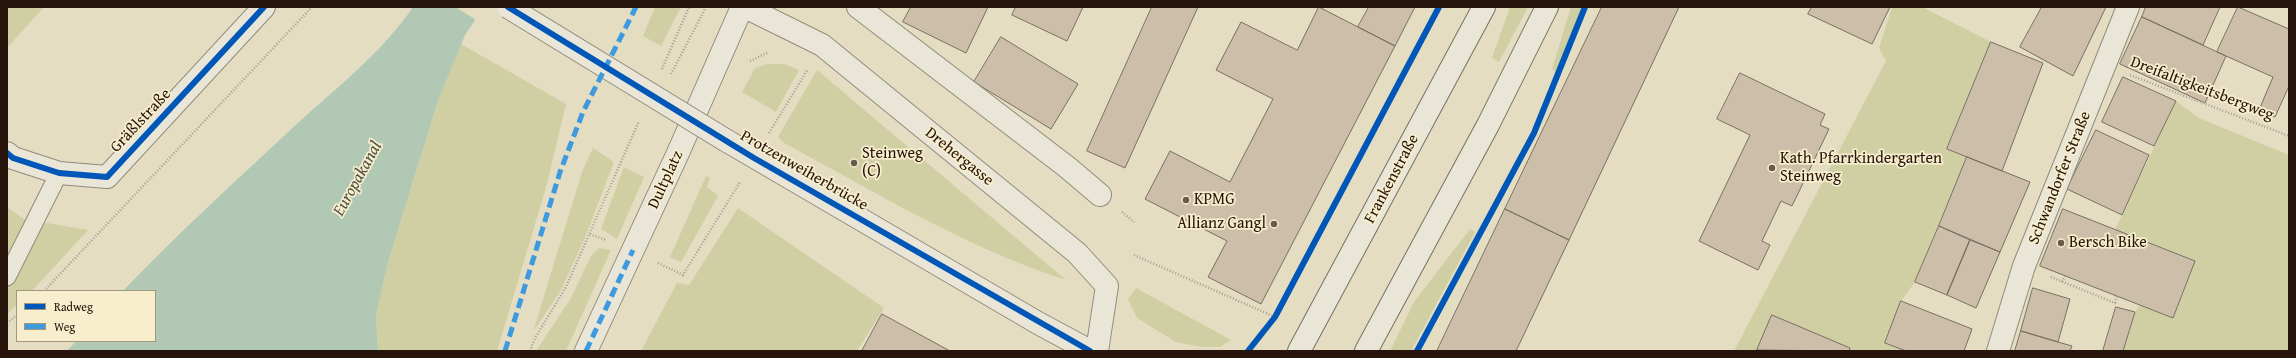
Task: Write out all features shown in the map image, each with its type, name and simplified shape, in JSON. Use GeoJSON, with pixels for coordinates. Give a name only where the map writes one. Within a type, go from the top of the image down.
{"type":"FeatureCollection","features":[{"type":"Feature","properties":{"kind":"street","name":"Gräßlstraße"},"geometry":{"type":"LineString","coordinates":[[7,153],[13,158],[59,173],[107,177],[264,7]]}},
{"type":"Feature","properties":{"kind":"street","name":"Protzenweiherbrücke"},"geometry":{"type":"LineString","coordinates":[[508,7],[754,158],[1090,351]]}},
{"type":"Feature","properties":{"kind":"street","name":"Drehergasse"},"geometry":{"type":"LineString","coordinates":[[744,7],[822,45],[1077,254],[1107,286],[1097,351]]}},
{"type":"Feature","properties":{"kind":"street","name":"Dultplatz"},"geometry":{"type":"LineString","coordinates":[[586,351],[744,7]]}},
{"type":"Feature","properties":{"kind":"street"},"geometry":{"type":"LineString","coordinates":[[858,7],[1067,167],[1100,195]]}},
{"type":"Feature","properties":{"kind":"street","name":"Frankenstraße"},"geometry":{"type":"LineString","coordinates":[[1299,351],[1484,7]]}},
{"type":"Feature","properties":{"kind":"street"},"geometry":{"type":"LineString","coordinates":[[1366,351],[1488,125],[1547,7]]}},
{"type":"Feature","properties":{"kind":"street","name":"Schwandorfer Straße"},"geometry":{"type":"LineString","coordinates":[[1998,351],[2024,266],[2128,7]]}},
{"type":"Feature","properties":{"kind":"lane"},"geometry":{"type":"LineString","coordinates":[[7,277],[59,173]]}},
{"type":"Feature","properties":{"kind":"path"},"geometry":{"type":"LineString","coordinates":[[45,290],[312,7]]}},
{"type":"Feature","properties":{"kind":"path"},"geometry":{"type":"LineString","coordinates":[[660,73],[689,7]]}},
{"type":"Feature","properties":{"kind":"path"},"geometry":{"type":"LineString","coordinates":[[658,98],[706,7]]}},
{"type":"Feature","properties":{"kind":"path"},"geometry":{"type":"LineString","coordinates":[[704,241],[822,45]]}},
{"type":"Feature","properties":{"kind":"path"},"geometry":{"type":"LineString","coordinates":[[530,351],[535,338],[566,287],[641,117]]}},
{"type":"Feature","properties":{"kind":"path"},"geometry":{"type":"LineString","coordinates":[[1134,256],[1275,317]]}},
{"type":"Feature","properties":{"kind":"path"},"geometry":{"type":"LineString","coordinates":[[2062,282],[2065,276]]}},
{"type":"Feature","properties":{"kind":"path"},"geometry":{"type":"LineString","coordinates":[[2053,278],[2115,303],[2117,296]]}},
{"type":"Feature","properties":{"kind":"path"},"geometry":{"type":"LineString","coordinates":[[7,323],[16,316]]}},
{"type":"Feature","properties":{"kind":"green space"},"geometry":{"type":"Polygon","coordinates":[[[7,7],[44,7],[7,48],[7,7]]]}},
{"type":"Feature","properties":{"kind":"green space"},"geometry":{"type":"Polygon","coordinates":[[[655,7],[681,7],[661,46],[643,36],[655,7]]]}},
{"type":"Feature","properties":{"kind":"green space"},"geometry":{"type":"Polygon","coordinates":[[[1510,7],[1528,7],[1499,62],[1492,58],[1510,7]]]}},
{"type":"Feature","properties":{"kind":"green space"},"geometry":{"type":"Polygon","coordinates":[[[1571,7],[1582,7],[1557,72],[1552,69],[1571,7]]]}},
{"type":"Feature","properties":{"kind":"green space"},"geometry":{"type":"Polygon","coordinates":[[[1892,7],[1922,7],[1991,42],[1947,149],[1967,157],[1915,282],[1901,301],[1885,343],[1906,351],[1734,351],[1886,61],[1879,48],[1892,7]]]}},
{"type":"Feature","properties":{"kind":"green space"},"geometry":{"type":"Polygon","coordinates":[[[461,44],[566,104],[547,184],[497,351],[378,351],[376,315],[388,262],[438,101],[461,44]]]}},
{"type":"Feature","properties":{"kind":"green space"},"geometry":{"type":"Polygon","coordinates":[[[767,64],[784,64],[799,70],[776,112],[742,92],[755,68],[767,64]]]}},
{"type":"Feature","properties":{"kind":"green space"},"geometry":{"type":"Polygon","coordinates":[[[817,70],[1066,280],[1029,267],[957,236],[784,143],[778,137],[817,70]]]}},
{"type":"Feature","properties":{"kind":"green space"},"geometry":{"type":"Polygon","coordinates":[[[2176,101],[2199,118],[2289,155],[2288,351],[2123,351],[2135,312],[2140,305],[2173,318],[2195,261],[2115,230],[2176,101]]]}},
{"type":"Feature","properties":{"kind":"green space"},"geometry":{"type":"Polygon","coordinates":[[[593,148],[614,162],[586,235],[561,290],[533,332],[582,172],[593,148]]]}},
{"type":"Feature","properties":{"kind":"green space"},"geometry":{"type":"Polygon","coordinates":[[[624,167],[644,177],[617,239],[601,229],[624,167]]]}},
{"type":"Feature","properties":{"kind":"green space"},"geometry":{"type":"Polygon","coordinates":[[[706,176],[710,178],[707,187],[718,196],[681,262],[670,257],[706,176]]]}},
{"type":"Feature","properties":{"kind":"green space"},"geometry":{"type":"Polygon","coordinates":[[[7,207],[24,219],[88,230],[33,290],[16,290],[16,306],[7,314],[7,207]]]}},
{"type":"Feature","properties":{"kind":"green space"},"geometry":{"type":"Polygon","coordinates":[[[738,208],[884,308],[857,351],[641,351],[677,283],[689,285],[738,208]]]}},
{"type":"Feature","properties":{"kind":"green space"},"geometry":{"type":"Polygon","coordinates":[[[1470,229],[1475,232],[1411,351],[1390,351],[1414,302],[1470,229]]]}},
{"type":"Feature","properties":{"kind":"green space"},"geometry":{"type":"Polygon","coordinates":[[[599,248],[611,250],[566,351],[536,351],[571,298],[591,256],[599,248]]]}},
{"type":"Feature","properties":{"kind":"green space"},"geometry":{"type":"Polygon","coordinates":[[[1136,288],[1231,340],[1220,347],[1202,347],[1176,342],[1137,318],[1128,299],[1136,288]]]}},
{"type":"Feature","properties":{"kind":"water","name":"Europakanal"},"geometry":{"type":"Polygon","coordinates":[[[413,7],[484,7],[465,35],[438,101],[388,262],[376,315],[378,351],[67,351],[75,342],[156,342],[156,290],[124,290],[210,205],[360,67],[401,23],[413,7]]]}},
{"type":"Feature","properties":{"kind":"pier"},"geometry":{"type":"Polygon","coordinates":[[[455,7],[486,7],[478,21],[455,7]]]}},
{"type":"Feature","properties":{"kind":"building"},"geometry":{"type":"Polygon","coordinates":[[[911,7],[988,7],[966,53],[903,22],[911,7]]]}},
{"type":"Feature","properties":{"kind":"building"},"geometry":{"type":"Polygon","coordinates":[[[1016,7],[1083,7],[1067,41],[1012,15],[1016,7]]]}},
{"type":"Feature","properties":{"kind":"building"},"geometry":{"type":"Polygon","coordinates":[[[1152,7],[1198,7],[1125,168],[1087,151],[1152,7]]]}},
{"type":"Feature","properties":{"kind":"building"},"geometry":{"type":"Polygon","coordinates":[[[1319,7],[1395,46],[1261,304],[1208,277],[1227,241],[1145,199],[1170,151],[1230,182],[1273,99],[1216,70],[1241,22],[1297,50],[1319,7]]]}},
{"type":"Feature","properties":{"kind":"building"},"geometry":{"type":"Polygon","coordinates":[[[1369,7],[1415,7],[1395,46],[1358,27],[1369,7]]]}},
{"type":"Feature","properties":{"kind":"building"},"geometry":{"type":"Polygon","coordinates":[[[1602,7],[1679,7],[1569,240],[1505,209],[1602,7]]]}},
{"type":"Feature","properties":{"kind":"building"},"geometry":{"type":"Polygon","coordinates":[[[1812,7],[1890,7],[1872,44],[1808,14],[1812,7]]]}},
{"type":"Feature","properties":{"kind":"building"},"geometry":{"type":"Polygon","coordinates":[[[2042,7],[2106,7],[2073,76],[2020,47],[2042,7]]]}},
{"type":"Feature","properties":{"kind":"building"},"geometry":{"type":"Polygon","coordinates":[[[2146,7],[2220,7],[2203,45],[2142,17],[2146,7]]]}},
{"type":"Feature","properties":{"kind":"building"},"geometry":{"type":"Polygon","coordinates":[[[2238,7],[2289,29],[2289,86],[2275,117],[2259,110],[2273,77],[2217,52],[2238,7]]]}},
{"type":"Feature","properties":{"kind":"building"},"geometry":{"type":"Polygon","coordinates":[[[2142,17],[2226,56],[2205,103],[2120,64],[2142,17]]]}},
{"type":"Feature","properties":{"kind":"building"},"geometry":{"type":"Polygon","coordinates":[[[1001,37],[1078,84],[1051,129],[974,82],[1001,37]]]}},
{"type":"Feature","properties":{"kind":"building"},"geometry":{"type":"Polygon","coordinates":[[[1991,42],[2043,63],[2002,171],[1947,149],[1991,42]]]}},
{"type":"Feature","properties":{"kind":"building","name":"Kath. Pfarrkindergarten Steinweg"},"geometry":{"type":"Polygon","coordinates":[[[1740,73],[1825,114],[1820,125],[1829,129],[1792,206],[1781,201],[1762,241],[1770,245],[1758,270],[1699,241],[1750,135],[1717,119],[1740,73]]]}},
{"type":"Feature","properties":{"kind":"building"},"geometry":{"type":"Polygon","coordinates":[[[2123,77],[2176,101],[2154,146],[2102,122],[2123,77]]]}},
{"type":"Feature","properties":{"kind":"building"},"geometry":{"type":"Polygon","coordinates":[[[2096,130],[2149,155],[2122,215],[2067,189],[2096,130]]]}},
{"type":"Feature","properties":{"kind":"building"},"geometry":{"type":"Polygon","coordinates":[[[1967,157],[2030,182],[2000,252],[1939,226],[1967,157]]]}},
{"type":"Feature","properties":{"kind":"building"},"geometry":{"type":"Polygon","coordinates":[[[1505,209],[1569,240],[1516,351],[1437,351],[1505,209]]]}},
{"type":"Feature","properties":{"kind":"building"},"geometry":{"type":"Polygon","coordinates":[[[2063,209],[2195,261],[2173,318],[2040,266],[2063,209]]]}},
{"type":"Feature","properties":{"kind":"building"},"geometry":{"type":"Polygon","coordinates":[[[1939,226],[1970,240],[1947,295],[1915,282],[1939,226]]]}},
{"type":"Feature","properties":{"kind":"building"},"geometry":{"type":"Polygon","coordinates":[[[1970,240],[2000,252],[1976,308],[1947,295],[1970,240]]]}},
{"type":"Feature","properties":{"kind":"building"},"geometry":{"type":"Polygon","coordinates":[[[2033,288],[2070,299],[2058,342],[2021,331],[2033,288]]]}},
{"type":"Feature","properties":{"kind":"building"},"geometry":{"type":"Polygon","coordinates":[[[1901,301],[1972,329],[1964,351],[1906,351],[1885,343],[1901,301]]]}},
{"type":"Feature","properties":{"kind":"building"},"geometry":{"type":"Polygon","coordinates":[[[2116,307],[2135,312],[2123,351],[2103,351],[2116,307]]]}},
{"type":"Feature","properties":{"kind":"building"},"geometry":{"type":"Polygon","coordinates":[[[882,314],[950,351],[862,351],[882,314]]]}},
{"type":"Feature","properties":{"kind":"building"},"geometry":{"type":"Polygon","coordinates":[[[1772,315],[1850,348],[1849,351],[1757,350],[1772,315]]]}},
{"type":"Feature","properties":{"kind":"building"},"geometry":{"type":"Polygon","coordinates":[[[2021,331],[2072,346],[2070,351],[2015,351],[2021,331]]]}},
{"type":"Feature","properties":{"kind":"marked path"},"geometry":{"type":"LineString","coordinates":[[505,351],[560,172],[583,112],[636,7]]}},
{"type":"Feature","properties":{"kind":"marked path"},"geometry":{"type":"LineString","coordinates":[[586,351],[633,250]]}},
{"type":"Feature","properties":{"kind":"cycle path"},"geometry":{"type":"LineString","coordinates":[[7,153],[13,158],[59,173],[107,177],[264,7]]}},
{"type":"Feature","properties":{"kind":"cycle path"},"geometry":{"type":"LineString","coordinates":[[508,7],[754,158],[1090,351]]}},
{"type":"Feature","properties":{"kind":"cycle path"},"geometry":{"type":"LineString","coordinates":[[1248,351],[1275,317],[1439,7]]}},
{"type":"Feature","properties":{"kind":"cycle path"},"geometry":{"type":"LineString","coordinates":[[1417,351],[1534,133],[1585,7]]}},
{"type":"Feature","properties":{"kind":"place","name":"Steinweg (C)"},"geometry":{"type":"Point","coordinates":[854,163]}},
{"type":"Feature","properties":{"kind":"place","name":"Kath. Pfarrkindergarten Steinweg"},"geometry":{"type":"Point","coordinates":[1772,168]}},
{"type":"Feature","properties":{"kind":"place","name":"KPMG"},"geometry":{"type":"Point","coordinates":[1186,200]}},
{"type":"Feature","properties":{"kind":"place","name":"Allianz Gangl"},"geometry":{"type":"Point","coordinates":[1274,224]}},
{"type":"Feature","properties":{"kind":"place","name":"Bersch Bike"},"geometry":{"type":"Point","coordinates":[2061,243]}}]}
